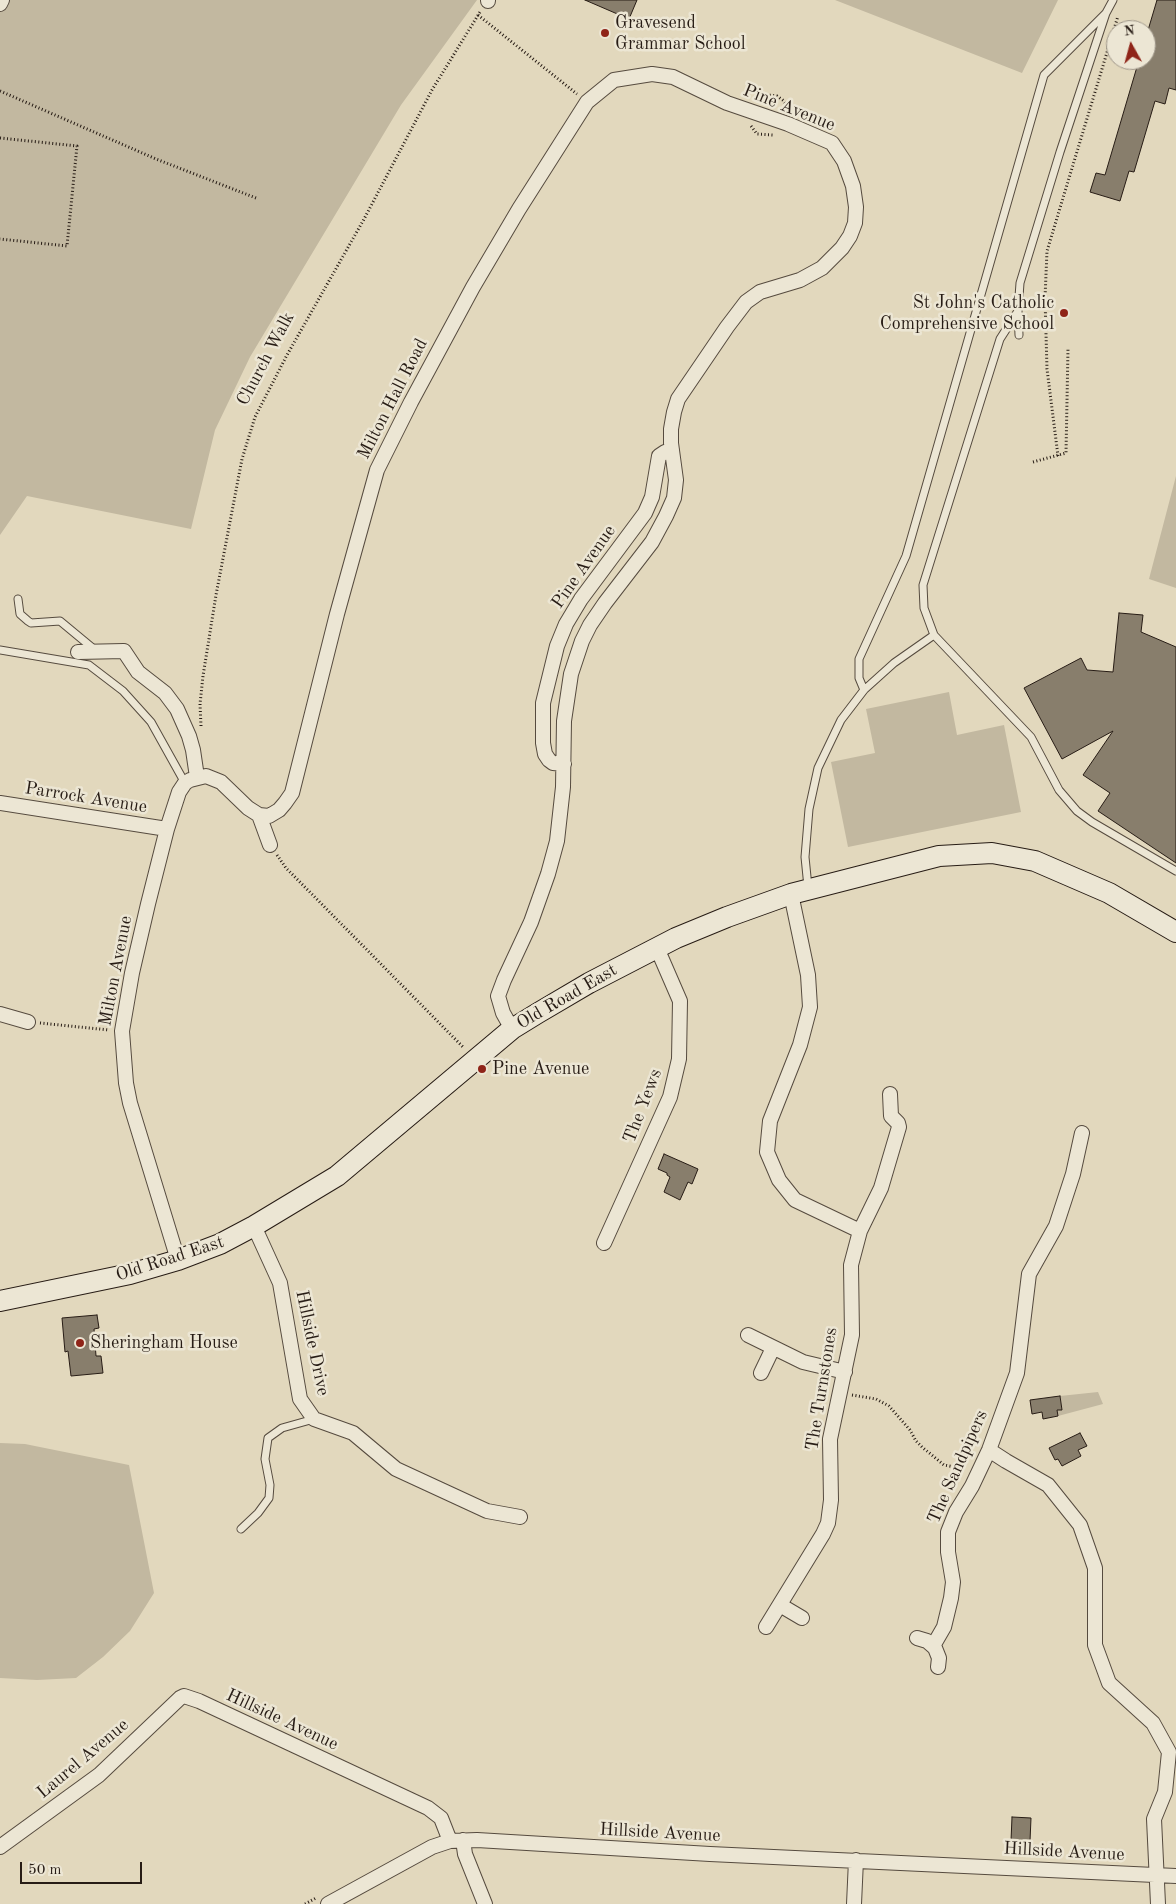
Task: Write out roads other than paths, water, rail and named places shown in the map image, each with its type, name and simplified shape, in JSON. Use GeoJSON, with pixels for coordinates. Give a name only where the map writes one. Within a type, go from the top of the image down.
{"type":"FeatureCollection","features":[{"type":"Feature","properties":{"kind":"main road","name":"Old Road East"},"geometry":{"type":"LineString","coordinates":[[0,1301],[130,1274],[178,1260],[220,1244],[254,1226],[337,1176],[512,1029],[589,983],[657,948],[718,920],[799,892],[939,856],[992,853],[1035,861],[1109,893],[1176,932]]}},
{"type":"Feature","properties":{"kind":"street"},"geometry":{"type":"LineString","coordinates":[[0,4],[2,0]]}},
{"type":"Feature","properties":{"kind":"street","name":"Milton Hall Road"},"geometry":{"type":"LineString","coordinates":[[259,815],[269,816],[279,810],[292,793],[337,614],[376,470],[473,287],[519,209],[587,102],[614,80],[652,74],[673,77]]}},
{"type":"Feature","properties":{"kind":"street","name":"Pine Avenue"},"geometry":{"type":"LineString","coordinates":[[512,1029],[503,1013],[498,996],[531,922],[552,859],[561,818],[566,700],[575,661],[586,633],[597,614],[647,549],[666,516],[676,493],[677,484],[672,450],[672,419],[678,399],[746,302],[756,294],[805,278],[830,261],[850,236],[855,222],[856,210],[853,186],[847,167],[836,147],[829,141],[788,124],[727,103],[673,77]]}},
{"type":"Feature","properties":{"kind":"street","name":"Pine Avenue"},"geometry":{"type":"LineString","coordinates":[[564,764],[554,763],[548,758],[544,751],[543,736],[544,697],[557,646],[566,624],[581,599],[642,518],[652,497],[659,456],[672,450]]}},
{"type":"Feature","properties":{"kind":"street"},"geometry":{"type":"LineString","coordinates":[[78,652],[130,650],[138,672],[162,690],[177,709],[192,747],[191,780],[206,776],[218,780],[229,788],[248,808],[259,815],[270,845]]}},
{"type":"Feature","properties":{"kind":"street","name":"Milton Avenue"},"geometry":{"type":"LineString","coordinates":[[178,1260],[130,1103],[126,1083],[122,1032],[132,973],[167,829],[178,794],[191,780]]}},
{"type":"Feature","properties":{"kind":"street","name":"Parrock Avenue"},"geometry":{"type":"LineString","coordinates":[[0,803],[167,829]]}},
{"type":"Feature","properties":{"kind":"street"},"geometry":{"type":"LineString","coordinates":[[799,892],[810,1007],[800,1045],[770,1121],[767,1152],[779,1180],[796,1200],[860,1231]]}},
{"type":"Feature","properties":{"kind":"street","name":"The Yews"},"geometry":{"type":"LineString","coordinates":[[604,1243],[670,1097],[679,1059],[680,1001],[657,948]]}},
{"type":"Feature","properties":{"kind":"street"},"geometry":{"type":"LineString","coordinates":[[0,1014],[28,1022]]}},
{"type":"Feature","properties":{"kind":"street","name":"The Turnstones"},"geometry":{"type":"LineString","coordinates":[[766,1627],[827,1526],[831,1500],[830,1443],[852,1335],[851,1268],[854,1249],[860,1231],[881,1188],[899,1127],[898,1123],[891,1116],[890,1094]]}},
{"type":"Feature","properties":{"kind":"street","name":"The Sandpipers"},"geometry":{"type":"LineString","coordinates":[[933,1646],[944,1627],[951,1598],[952,1582],[948,1552],[948,1532],[957,1510],[989,1450],[1017,1373],[1028,1274],[1056,1226],[1073,1174],[1082,1133]]}},
{"type":"Feature","properties":{"kind":"street","name":"Hillside Drive"},"geometry":{"type":"LineString","coordinates":[[254,1226],[280,1283],[300,1399],[314,1420],[353,1433],[396,1469],[487,1512],[520,1517]]}},
{"type":"Feature","properties":{"kind":"street"},"geometry":{"type":"LineString","coordinates":[[748,1335],[804,1362],[845,1372]]}},
{"type":"Feature","properties":{"kind":"street"},"geometry":{"type":"LineString","coordinates":[[761,1373],[773,1348]]}},
{"type":"Feature","properties":{"kind":"street"},"geometry":{"type":"LineString","coordinates":[[989,1450],[1048,1485],[1080,1525],[1095,1568],[1095,1645],[1110,1683],[1153,1723],[1169,1752],[1165,1792],[1154,1819],[1158,1904]]}},
{"type":"Feature","properties":{"kind":"street"},"geometry":{"type":"LineString","coordinates":[[780,1605],[802,1618]]}},
{"type":"Feature","properties":{"kind":"street"},"geometry":{"type":"LineString","coordinates":[[917,1638],[927,1641],[933,1646],[939,1658],[938,1667]]}},
{"type":"Feature","properties":{"kind":"street","name":"Hillside Avenue"},"geometry":{"type":"LineString","coordinates":[[186,1697],[199,1701],[428,1808],[442,1820],[456,1840],[1176,1876]]}},
{"type":"Feature","properties":{"kind":"street","name":"Laurel Avenue"},"geometry":{"type":"LineString","coordinates":[[0,1847],[99,1776],[180,1698],[186,1697]]}},
{"type":"Feature","properties":{"kind":"street"},"geometry":{"type":"LineString","coordinates":[[324,1900],[432,1847],[456,1840],[464,1853],[485,1904]]}},
{"type":"Feature","properties":{"kind":"street"},"geometry":{"type":"LineString","coordinates":[[854,1904],[856,1860]]}},
{"type":"Feature","properties":{"kind":"lane"},"geometry":{"type":"LineString","coordinates":[[1019,335],[1020,284],[1060,152],[1107,12],[1113,0]]}},
{"type":"Feature","properties":{"kind":"lane"},"geometry":{"type":"LineString","coordinates":[[864,690],[859,678],[859,659],[906,556],[1044,75],[1107,12]]}},
{"type":"Feature","properties":{"kind":"lane"},"geometry":{"type":"LineString","coordinates":[[1018,311],[1000,339],[923,585],[924,608],[934,635],[1031,737],[1059,790],[1077,811],[1092,822],[1176,871]]}},
{"type":"Feature","properties":{"kind":"lane"},"geometry":{"type":"LineString","coordinates":[[18,599],[20,616],[31,623],[60,621],[93,647],[95,652]]}},
{"type":"Feature","properties":{"kind":"lane"},"geometry":{"type":"LineString","coordinates":[[799,892],[810,809],[818,768],[841,720],[864,690],[894,664],[934,635]]}},
{"type":"Feature","properties":{"kind":"lane"},"geometry":{"type":"LineString","coordinates":[[0,650],[89,666],[123,692],[151,722],[191,780]]}},
{"type":"Feature","properties":{"kind":"lane"},"geometry":{"type":"LineString","coordinates":[[241,1529],[258,1513],[269,1498],[270,1485],[265,1460],[268,1438],[282,1428],[314,1420]]}},
{"type":"Feature","properties":{"kind":"place","name":"Gravesend Grammar School"},"geometry":{"type":"Point","coordinates":[605,33]}},
{"type":"Feature","properties":{"kind":"place","name":"St John's Catholic Comprehensive School"},"geometry":{"type":"Point","coordinates":[1064,313]}},
{"type":"Feature","properties":{"kind":"place","name":"Pine Avenue"},"geometry":{"type":"Point","coordinates":[482,1069]}},
{"type":"Feature","properties":{"kind":"place","name":"Sheringham House"},"geometry":{"type":"Point","coordinates":[80,1343]}}]}
